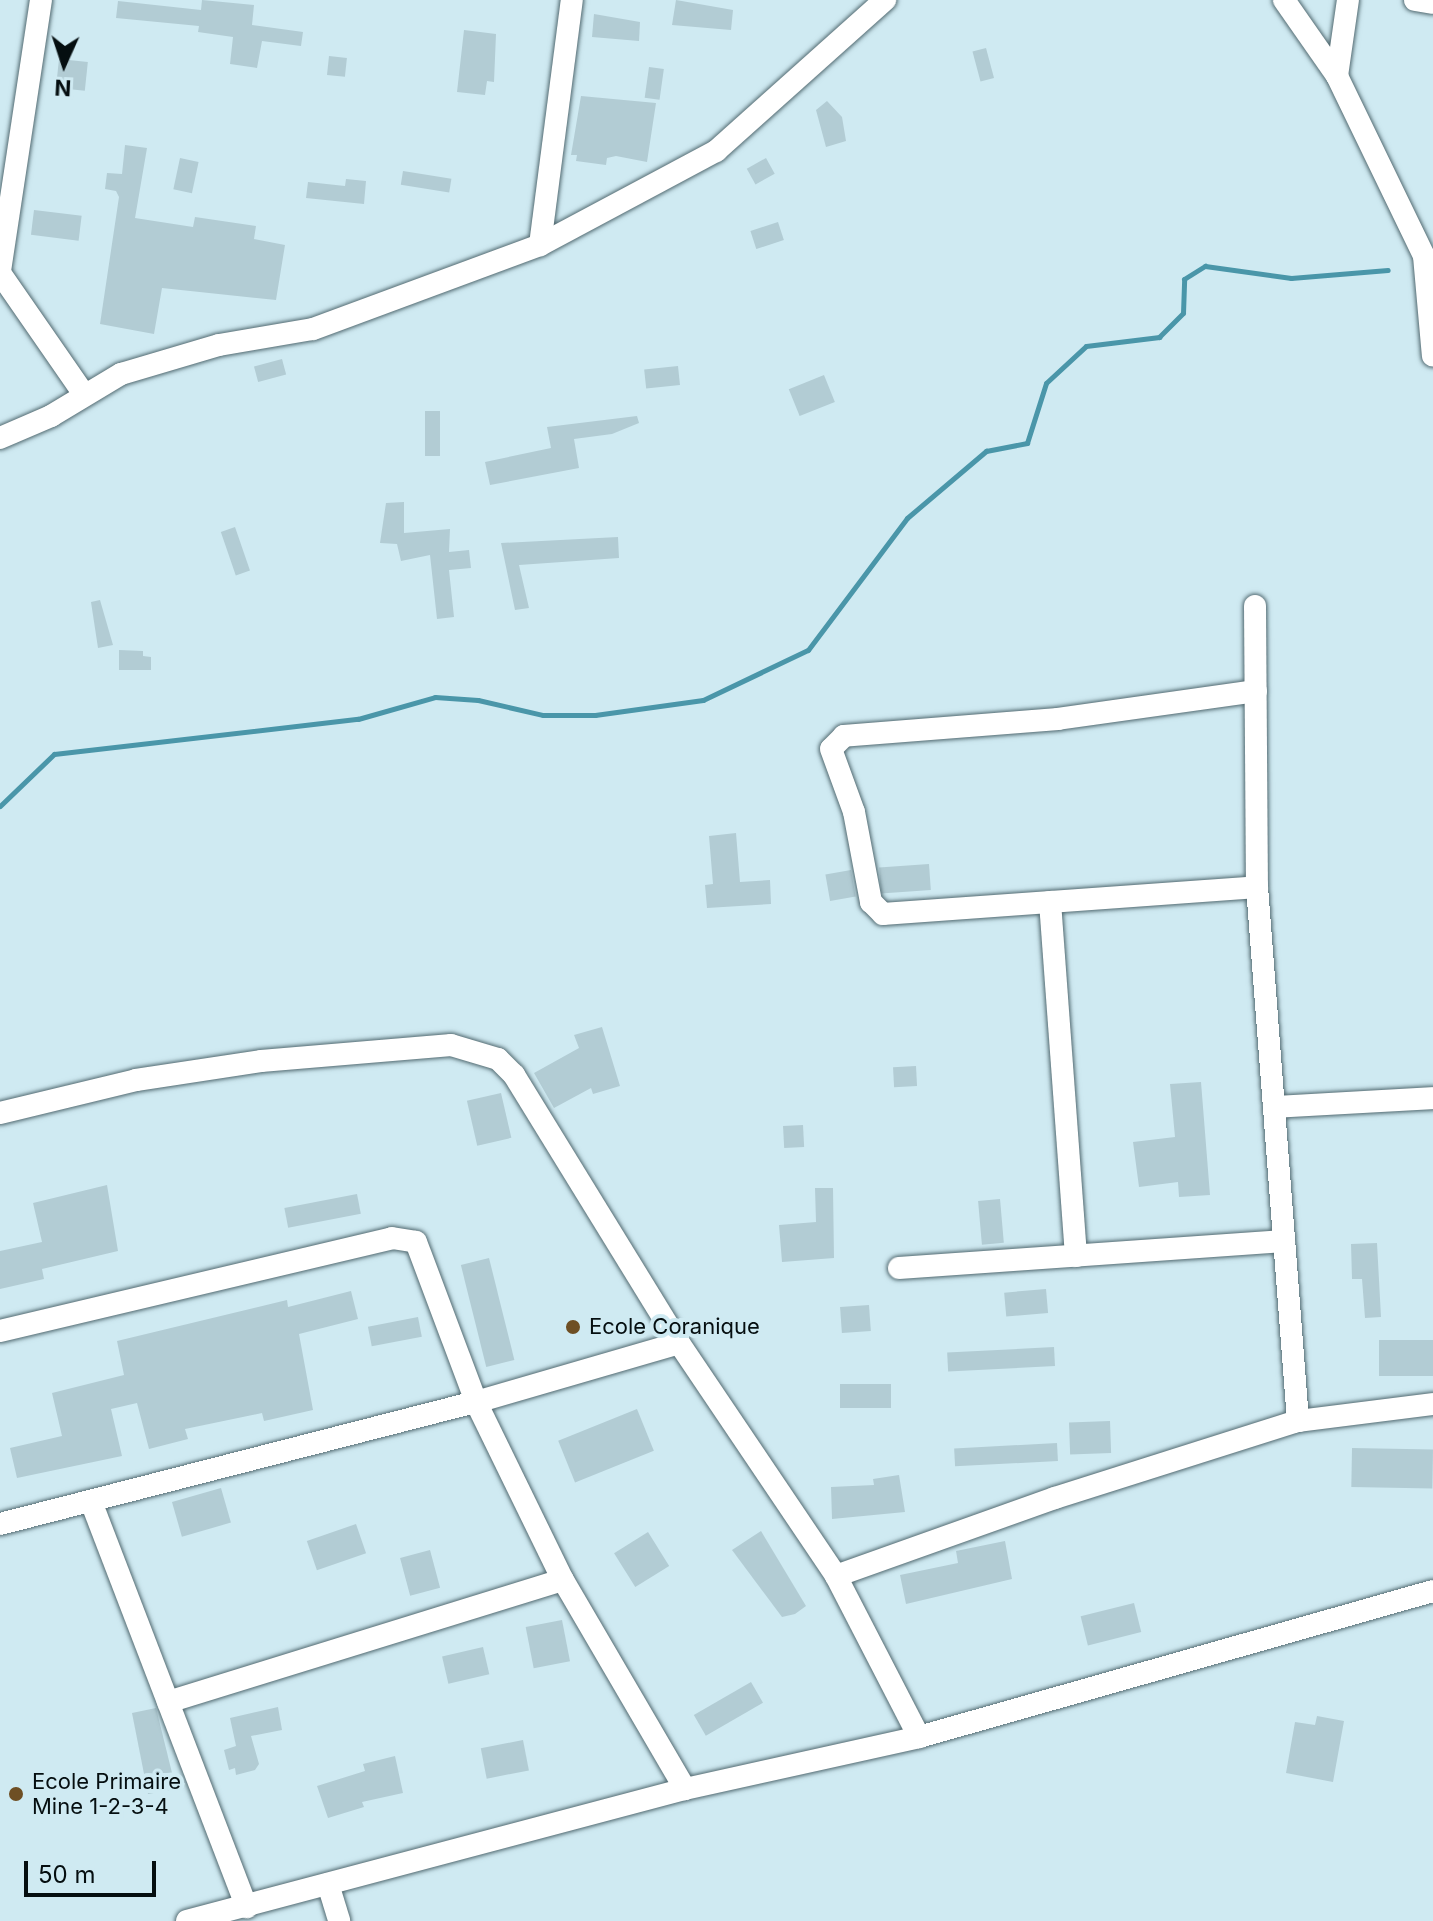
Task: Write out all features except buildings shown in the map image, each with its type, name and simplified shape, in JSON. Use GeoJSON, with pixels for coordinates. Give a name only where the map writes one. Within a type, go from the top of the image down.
{"type":"FeatureCollection","features":[{"type":"Feature","properties":{"kind":"street"},"geometry":{"type":"LineString","coordinates":[[41,0],[0,272],[83,393]]}},
{"type":"Feature","properties":{"kind":"street"},"geometry":{"type":"LineString","coordinates":[[540,245],[572,0]]}},
{"type":"Feature","properties":{"kind":"street"},"geometry":{"type":"LineString","coordinates":[[0,438],[51,416],[83,393],[194,351],[313,329],[540,245],[716,151],[885,0]]}},
{"type":"Feature","properties":{"kind":"street"},"geometry":{"type":"LineString","coordinates":[[1284,0],[1337,76],[1424,256],[1433,356]]}},
{"type":"Feature","properties":{"kind":"street"},"geometry":{"type":"LineString","coordinates":[[1337,76],[1348,0]]}},
{"type":"Feature","properties":{"kind":"street"},"geometry":{"type":"LineString","coordinates":[[1415,0],[1433,3]]}},
{"type":"Feature","properties":{"kind":"street"},"geometry":{"type":"LineString","coordinates":[[1255,606],[1257,887],[1298,1421]]}},
{"type":"Feature","properties":{"kind":"street"},"geometry":{"type":"LineString","coordinates":[[1256,691],[1058,719],[844,736],[833,742],[875,911],[892,915],[1257,887]]}},
{"type":"Feature","properties":{"kind":"street"},"geometry":{"type":"LineString","coordinates":[[1050,902],[1076,1256]]}},
{"type":"Feature","properties":{"kind":"street"},"geometry":{"type":"LineString","coordinates":[[0,1113],[136,1080],[261,1061],[451,1045],[475,1048],[514,1075],[679,1343],[836,1576],[919,1737]]}},
{"type":"Feature","properties":{"kind":"street"},"geometry":{"type":"LineString","coordinates":[[1274,1107],[1433,1098]]}},
{"type":"Feature","properties":{"kind":"street"},"geometry":{"type":"LineString","coordinates":[[0,1331],[405,1238],[421,1250],[476,1402],[563,1580],[685,1789]]}},
{"type":"Feature","properties":{"kind":"street"},"geometry":{"type":"LineString","coordinates":[[899,1268],[1284,1241]]}},
{"type":"Feature","properties":{"kind":"street"},"geometry":{"type":"LineString","coordinates":[[0,1524],[92,1504],[476,1402],[679,1343]]}},
{"type":"Feature","properties":{"kind":"street"},"geometry":{"type":"LineString","coordinates":[[836,1576],[1055,1498],[1298,1421],[1433,1404]]}},
{"type":"Feature","properties":{"kind":"street"},"geometry":{"type":"LineString","coordinates":[[92,1504],[247,1907]]}},
{"type":"Feature","properties":{"kind":"street"},"geometry":{"type":"LineString","coordinates":[[168,1702],[563,1580]]}},
{"type":"Feature","properties":{"kind":"street"},"geometry":{"type":"LineString","coordinates":[[187,1921],[685,1789],[919,1737],[1433,1591]]}},
{"type":"Feature","properties":{"kind":"street"},"geometry":{"type":"LineString","coordinates":[[328,1884],[339,1921]]}},
{"type":"Feature","properties":{"kind":"waterway"},"geometry":{"type":"LineString","coordinates":[[0,806],[54,754],[358,719],[435,697],[478,700],[543,715],[595,715],[703,700],[808,650],[907,518],[986,451],[1027,443],[1046,383],[1086,346],[1159,337],[1183,313],[1184,279],[1205,266],[1291,278],[1388,270]]}},
{"type":"Feature","properties":{"kind":"place","name":"Ecole Coranique"},"geometry":{"type":"Point","coordinates":[573,1327]}},
{"type":"Feature","properties":{"kind":"place","name":"Ecole Primaire Mine 1-2-3-4"},"geometry":{"type":"Point","coordinates":[16,1794]}}]}
